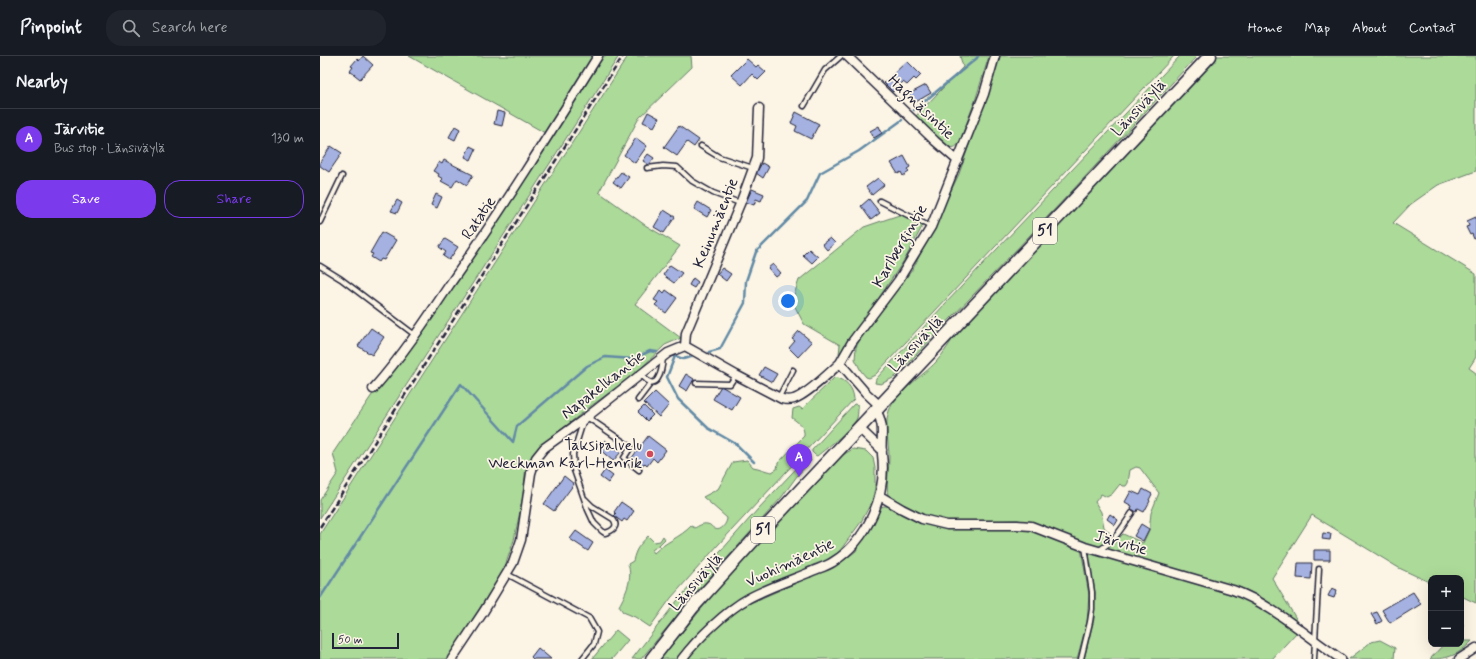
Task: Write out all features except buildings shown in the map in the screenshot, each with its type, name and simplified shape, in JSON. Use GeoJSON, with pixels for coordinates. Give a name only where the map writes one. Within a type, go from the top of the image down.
{"type":"FeatureCollection","features":[{"type":"Feature","properties":{"kind":"main road","name":"Länsiväylä"},"geometry":{"type":"LineString","coordinates":[[652,659],[703,597],[859,428],[1210,56]]}},
{"type":"Feature","properties":{"kind":"street","name":"Ratatie"},"geometry":{"type":"LineString","coordinates":[[373,389],[390,370],[496,218],[598,56]]}},
{"type":"Feature","properties":{"kind":"street","name":"Hagnäsintie"},"geometry":{"type":"LineString","coordinates":[[847,56],[935,141],[958,161]]}},
{"type":"Feature","properties":{"kind":"street","name":"Karlbergintie"},"geometry":{"type":"LineString","coordinates":[[840,363],[852,342],[898,282],[930,227],[984,94],[995,56]]}},
{"type":"Feature","properties":{"kind":"street","name":"Keinumäentie"},"geometry":{"type":"LineString","coordinates":[[685,346],[686,334],[740,204],[757,158],[759,108]]}},
{"type":"Feature","properties":{"kind":"street"},"geometry":{"type":"LineString","coordinates":[[685,346],[736,375],[788,400],[795,399],[817,384],[840,363],[878,408]]}},
{"type":"Feature","properties":{"kind":"street","name":"Napakelkantie"},"geometry":{"type":"LineString","coordinates":[[452,659],[507,574],[513,562],[521,540],[531,473],[536,458],[544,448],[585,418],[640,374],[668,353],[685,346]]}},
{"type":"Feature","properties":{"kind":"street","name":"Vuohimäentie"},"geometry":{"type":"LineString","coordinates":[[682,659],[719,620],[736,606],[769,588],[832,563],[854,544],[874,512],[880,496],[884,465],[882,450],[883,430],[878,408]]}},
{"type":"Feature","properties":{"kind":"street"},"geometry":{"type":"LineString","coordinates":[[859,428],[882,450]]}},
{"type":"Feature","properties":{"kind":"street","name":"Järvitie"},"geometry":{"type":"LineString","coordinates":[[880,496],[922,519],[947,525],[1031,526],[1097,551],[1233,590],[1249,596],[1263,604],[1341,659]]}},
{"type":"Feature","properties":{"kind":"street"},"geometry":{"type":"LineString","coordinates":[[1459,659],[1476,648]]}},
{"type":"Feature","properties":{"kind":"lane"},"geometry":{"type":"LineString","coordinates":[[804,106],[825,70],[841,56]]}},
{"type":"Feature","properties":{"kind":"lane"},"geometry":{"type":"LineString","coordinates":[[700,146],[719,157],[753,168]]}},
{"type":"Feature","properties":{"kind":"lane"},"geometry":{"type":"LineString","coordinates":[[647,168],[677,166],[692,181],[713,193],[740,204]]}},
{"type":"Feature","properties":{"kind":"lane"},"geometry":{"type":"LineString","coordinates":[[320,222],[342,176]]}},
{"type":"Feature","properties":{"kind":"lane"},"geometry":{"type":"LineString","coordinates":[[880,201],[930,227]]}},
{"type":"Feature","properties":{"kind":"lane"},"geometry":{"type":"LineString","coordinates":[[320,266],[341,279],[415,335]]}},
{"type":"Feature","properties":{"kind":"lane"},"geometry":{"type":"LineString","coordinates":[[638,400],[651,383],[659,378],[662,372],[663,357]]}},
{"type":"Feature","properties":{"kind":"lane"},"geometry":{"type":"LineString","coordinates":[[779,397],[793,370]]}},
{"type":"Feature","properties":{"kind":"lane"},"geometry":{"type":"LineString","coordinates":[[640,374],[646,381],[651,383]]}},
{"type":"Feature","properties":{"kind":"lane"},"geometry":{"type":"LineString","coordinates":[[696,382],[730,384],[736,375]]}},
{"type":"Feature","properties":{"kind":"lane"},"geometry":{"type":"LineString","coordinates":[[585,499],[592,506],[616,522],[614,529],[605,532],[594,523],[574,470],[573,454],[585,418],[631,447],[624,458],[639,470]]}},
{"type":"Feature","properties":{"kind":"lane"},"geometry":{"type":"LineString","coordinates":[[1097,551],[1109,545],[1132,513]]}},
{"type":"Feature","properties":{"kind":"lane"},"geometry":{"type":"LineString","coordinates":[[1081,659],[1092,609],[1092,592],[1085,547]]}},
{"type":"Feature","properties":{"kind":"lane"},"geometry":{"type":"LineString","coordinates":[[1314,659],[1319,569]]}},
{"type":"Feature","properties":{"kind":"lane"},"geometry":{"type":"LineString","coordinates":[[507,574],[589,618],[597,632],[594,644],[582,659]]}},
{"type":"Feature","properties":{"kind":"green space"},"geometry":{"type":"Polygon","coordinates":[[[409,56],[595,56],[545,133],[409,56]]]}},
{"type":"Feature","properties":{"kind":"green space"},"geometry":{"type":"Polygon","coordinates":[[[600,56],[619,56],[320,518],[320,500],[338,473],[333,453],[600,56]]]}},
{"type":"Feature","properties":{"kind":"green space"},"geometry":{"type":"Polygon","coordinates":[[[628,56],[691,56],[692,67],[639,118],[599,192],[645,225],[680,246],[635,304],[681,338],[665,345],[635,374],[591,406],[538,448],[526,465],[523,497],[514,540],[503,572],[447,659],[320,659],[320,534],[628,56]]]}},
{"type":"Feature","properties":{"kind":"green space"},"geometry":{"type":"Polygon","coordinates":[[[960,56],[989,56],[975,101],[959,143],[956,147],[951,148],[914,118],[963,67],[960,56]]]}},
{"type":"Feature","properties":{"kind":"green space"},"geometry":{"type":"Polygon","coordinates":[[[1000,56],[1174,56],[875,375],[869,378],[866,377],[855,359],[856,347],[881,309],[913,269],[959,174],[1000,56]]]}},
{"type":"Feature","properties":{"kind":"green space"},"geometry":{"type":"Polygon","coordinates":[[[1180,56],[1197,56],[1071,192],[895,377],[881,384],[875,383],[876,379],[944,305],[1180,56]]]}},
{"type":"Feature","properties":{"kind":"green space"},"geometry":{"type":"Polygon","coordinates":[[[1217,56],[1476,56],[1476,171],[1438,185],[1411,204],[1393,223],[1476,274],[1476,357],[1469,368],[1476,373],[1476,603],[1464,597],[1464,575],[1428,575],[1428,582],[1399,568],[1312,515],[1272,578],[1301,627],[1261,597],[1244,590],[1103,550],[1111,546],[1123,534],[1143,543],[1150,528],[1151,513],[1159,493],[1140,468],[1136,467],[1130,470],[1128,483],[1126,486],[1122,486],[1120,484],[1112,494],[1107,497],[1101,494],[1095,502],[1101,512],[1104,527],[1113,536],[1108,543],[1099,548],[1043,527],[1018,520],[950,522],[921,515],[888,496],[887,482],[889,457],[887,421],[892,404],[903,391],[936,362],[957,332],[1217,56]]]}},
{"type":"Feature","properties":{"kind":"green space"},"geometry":{"type":"Polygon","coordinates":[[[905,213],[923,225],[905,259],[845,348],[839,354],[840,345],[804,324],[792,301],[799,280],[864,227],[905,213]]]}},
{"type":"Feature","properties":{"kind":"green space"},"geometry":{"type":"Polygon","coordinates":[[[835,377],[848,385],[852,391],[854,399],[718,545],[671,598],[650,627],[635,617],[623,612],[619,606],[629,580],[630,575],[628,564],[633,561],[642,542],[648,536],[654,542],[660,541],[663,536],[665,539],[652,550],[654,553],[691,526],[695,528],[705,524],[710,525],[717,530],[721,528],[725,524],[727,518],[703,497],[718,489],[733,462],[747,460],[753,467],[772,472],[777,469],[778,463],[804,436],[802,428],[792,418],[793,409],[799,407],[802,409],[835,377]]]}},
{"type":"Feature","properties":{"kind":"green space"},"geometry":{"type":"Polygon","coordinates":[[[854,404],[858,405],[857,418],[854,422],[833,443],[817,456],[815,455],[812,450],[854,404]]]}},
{"type":"Feature","properties":{"kind":"green space"},"geometry":{"type":"Polygon","coordinates":[[[853,449],[866,451],[873,458],[875,468],[875,488],[872,501],[861,522],[839,552],[823,562],[735,602],[692,639],[676,659],[660,659],[717,590],[836,460],[853,449]]]}},
{"type":"Feature","properties":{"kind":"green space"},"geometry":{"type":"Polygon","coordinates":[[[808,456],[810,457],[811,461],[797,476],[781,498],[694,595],[641,659],[632,659],[677,601],[758,509],[808,456]]]}},
{"type":"Feature","properties":{"kind":"green space"},"geometry":{"type":"Polygon","coordinates":[[[889,506],[923,522],[1014,527],[1031,530],[1081,549],[1089,595],[1087,622],[1077,659],[686,659],[726,617],[746,605],[839,564],[856,551],[878,508],[889,506]]]}},
{"type":"Feature","properties":{"kind":"green space"},"geometry":{"type":"Polygon","coordinates":[[[1095,552],[1252,599],[1297,632],[1272,659],[1084,659],[1094,619],[1095,593],[1089,557],[1090,554],[1095,552]]]}},
{"type":"Feature","properties":{"kind":"green space"},"geometry":{"type":"Polygon","coordinates":[[[616,630],[628,640],[612,659],[592,659],[616,630]]]}},
{"type":"Feature","properties":{"kind":"green space"},"geometry":{"type":"Polygon","coordinates":[[[1380,640],[1395,648],[1394,659],[1349,659],[1371,642],[1380,640]]]}},
{"type":"Feature","properties":{"kind":"green space"},"geometry":{"type":"Polygon","coordinates":[[[1464,641],[1472,641],[1458,653],[1448,657],[1430,659],[1441,647],[1464,647],[1464,641]]]}},
{"type":"Feature","properties":{"kind":"waterway"},"geometry":{"type":"LineString","coordinates":[[914,110],[978,56]]}},
{"type":"Feature","properties":{"kind":"waterway"},"geometry":{"type":"LineString","coordinates":[[709,352],[720,349],[745,303],[746,281],[756,252],[807,201],[820,173],[859,151],[902,120]]}},
{"type":"Feature","properties":{"kind":"waterway"},"geometry":{"type":"LineString","coordinates":[[320,598],[461,384],[513,442],[517,426],[587,366],[605,357],[633,359],[650,351],[657,352]]}},
{"type":"Feature","properties":{"kind":"waterway"},"geometry":{"type":"LineString","coordinates":[[675,356],[667,377],[678,399],[708,428],[736,444],[754,462]]}},
{"type":"Feature","properties":{"kind":"waterway"},"geometry":{"type":"LineString","coordinates":[[675,356],[683,359],[691,357]]}},
{"type":"Feature","properties":{"kind":"railway"},"geometry":{"type":"LineString","coordinates":[[320,527],[623,56]]}},
{"type":"Feature","properties":{"kind":"place","name":"Taksipalvelu Weckman Karl-Henrik"},"geometry":{"type":"Point","coordinates":[650,454]}},
{"type":"Feature","properties":{"kind":"place","name":"Järvitie"},"geometry":{"type":"Point","coordinates":[799,477]}}]}
